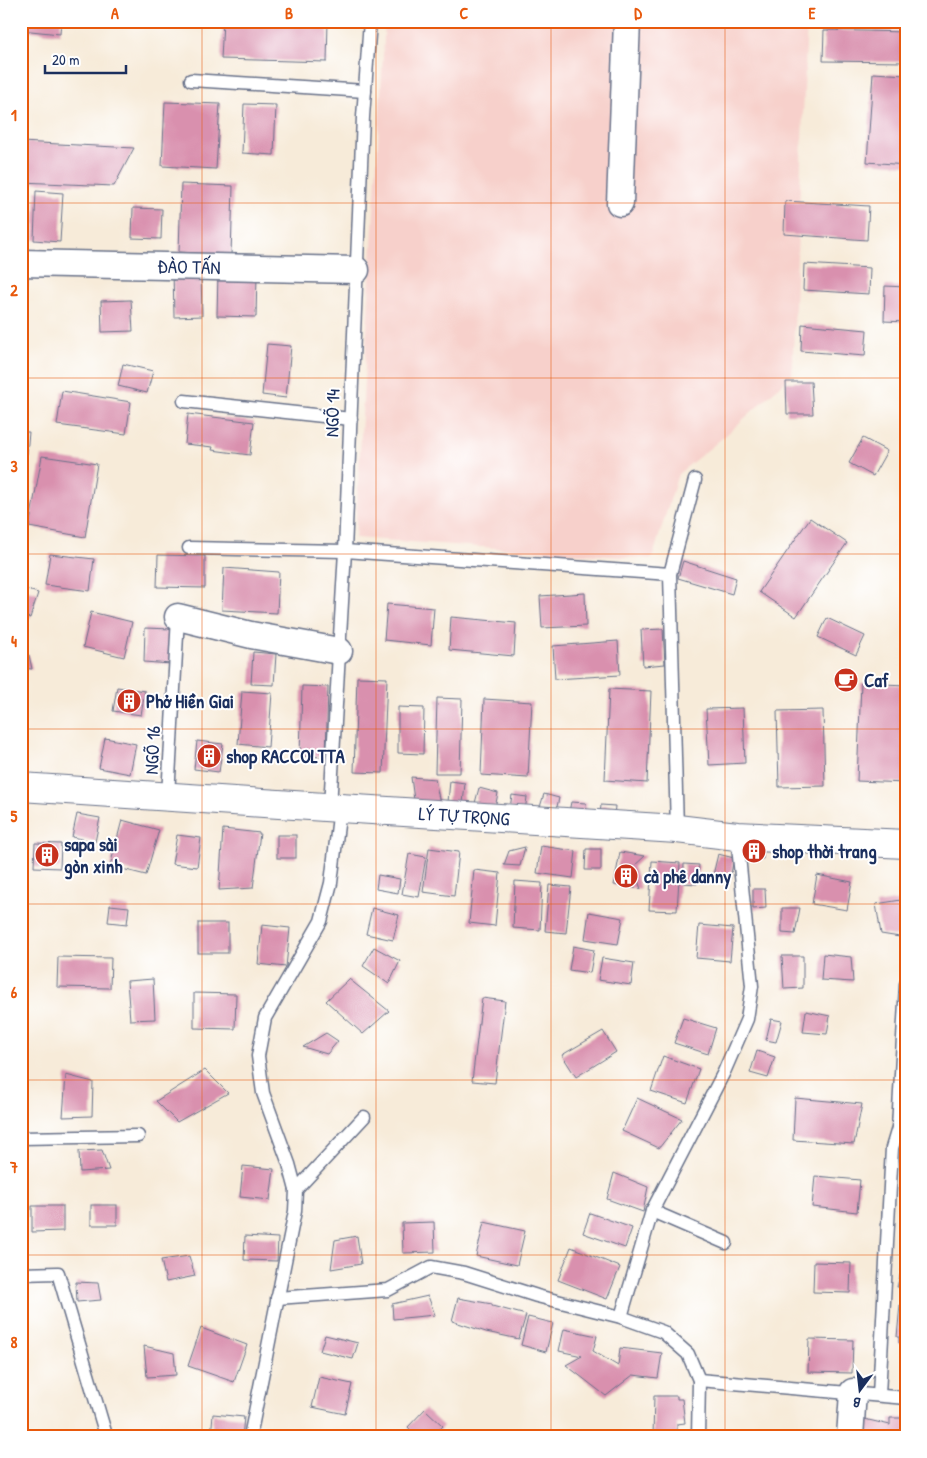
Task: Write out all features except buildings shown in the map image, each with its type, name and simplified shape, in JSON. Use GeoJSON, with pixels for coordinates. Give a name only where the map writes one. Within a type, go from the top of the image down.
{"type":"FeatureCollection","features":[{"type":"Feature","properties":{"kind":"street"},"geometry":{"type":"LineString","coordinates":[[620,203],[626,21]]}},
{"type":"Feature","properties":{"kind":"street","name":"ĐÀO TẤN"},"geometry":{"type":"LineString","coordinates":[[21,263],[356,270]]}},
{"type":"Feature","properties":{"kind":"street"},"geometry":{"type":"LineString","coordinates":[[178,617],[251,635],[340,651]]}},
{"type":"Feature","properties":{"kind":"street","name":"LÝ TỰ TRỌNG"},"geometry":{"type":"LineString","coordinates":[[21,787],[677,829],[737,836],[906,844]]}},
{"type":"Feature","properties":{"kind":"street"},"geometry":{"type":"LineString","coordinates":[[850,1437],[853,1392]]}},
{"type":"Feature","properties":{"kind":"lane","name":"NGÕ 14"},"geometry":{"type":"LineString","coordinates":[[250,1437],[296,1211],[296,1190],[289,1164],[263,1093],[258,1056],[265,1018],[321,921],[331,883],[364,91],[370,21]]}},
{"type":"Feature","properties":{"kind":"lane"},"geometry":{"type":"LineString","coordinates":[[191,80],[364,91]]}},
{"type":"Feature","properties":{"kind":"lane"},"geometry":{"type":"LineString","coordinates":[[184,401],[351,419]]}},
{"type":"Feature","properties":{"kind":"lane"},"geometry":{"type":"LineString","coordinates":[[677,829],[670,574],[695,480]]}},
{"type":"Feature","properties":{"kind":"lane"},"geometry":{"type":"LineString","coordinates":[[189,548],[345,551],[670,574]]}},
{"type":"Feature","properties":{"kind":"lane","name":"NGÕ 16"},"geometry":{"type":"LineString","coordinates":[[168,796],[178,617]]}},
{"type":"Feature","properties":{"kind":"lane"},"geometry":{"type":"LineString","coordinates":[[621,1317],[652,1211],[724,1072],[747,1019],[752,986],[737,836]]}},
{"type":"Feature","properties":{"kind":"lane"},"geometry":{"type":"LineString","coordinates":[[879,1395],[892,1148],[902,1129],[906,984]]}},
{"type":"Feature","properties":{"kind":"lane"},"geometry":{"type":"LineString","coordinates":[[296,1190],[364,1117]]}},
{"type":"Feature","properties":{"kind":"lane"},"geometry":{"type":"LineString","coordinates":[[21,1138],[138,1136]]}},
{"type":"Feature","properties":{"kind":"lane"},"geometry":{"type":"LineString","coordinates":[[652,1211],[726,1243]]}},
{"type":"Feature","properties":{"kind":"lane"},"geometry":{"type":"LineString","coordinates":[[277,1298],[388,1290],[431,1268],[464,1273],[537,1296],[621,1317],[663,1332],[688,1354],[699,1380],[698,1437]]}},
{"type":"Feature","properties":{"kind":"lane"},"geometry":{"type":"LineString","coordinates":[[21,1274],[58,1273],[105,1432],[103,1437]]}},
{"type":"Feature","properties":{"kind":"lane"},"geometry":{"type":"LineString","coordinates":[[699,1380],[906,1398]]}},
{"type":"Feature","properties":{"kind":"shaded area"},"geometry":{"type":"Polygon","coordinates":[[[385,21],[807,21],[792,375],[726,435],[678,474],[652,559],[355,538],[385,21]]]}},
{"type":"Feature","properties":{"kind":"place","name":"Caf"},"geometry":{"type":"Point","coordinates":[846,680]}},
{"type":"Feature","properties":{"kind":"place","name":"Phở Hiền Giai"},"geometry":{"type":"Point","coordinates":[129,701]}},
{"type":"Feature","properties":{"kind":"place","name":"shop RACCOLTTA"},"geometry":{"type":"Point","coordinates":[209,756]}},
{"type":"Feature","properties":{"kind":"place","name":"shop thời trang"},"geometry":{"type":"Point","coordinates":[754,851]}},
{"type":"Feature","properties":{"kind":"place","name":"sapa sài gòn xinh"},"geometry":{"type":"Point","coordinates":[47,855]}},
{"type":"Feature","properties":{"kind":"place","name":"cà phê danny"},"geometry":{"type":"Point","coordinates":[626,876]}}]}
